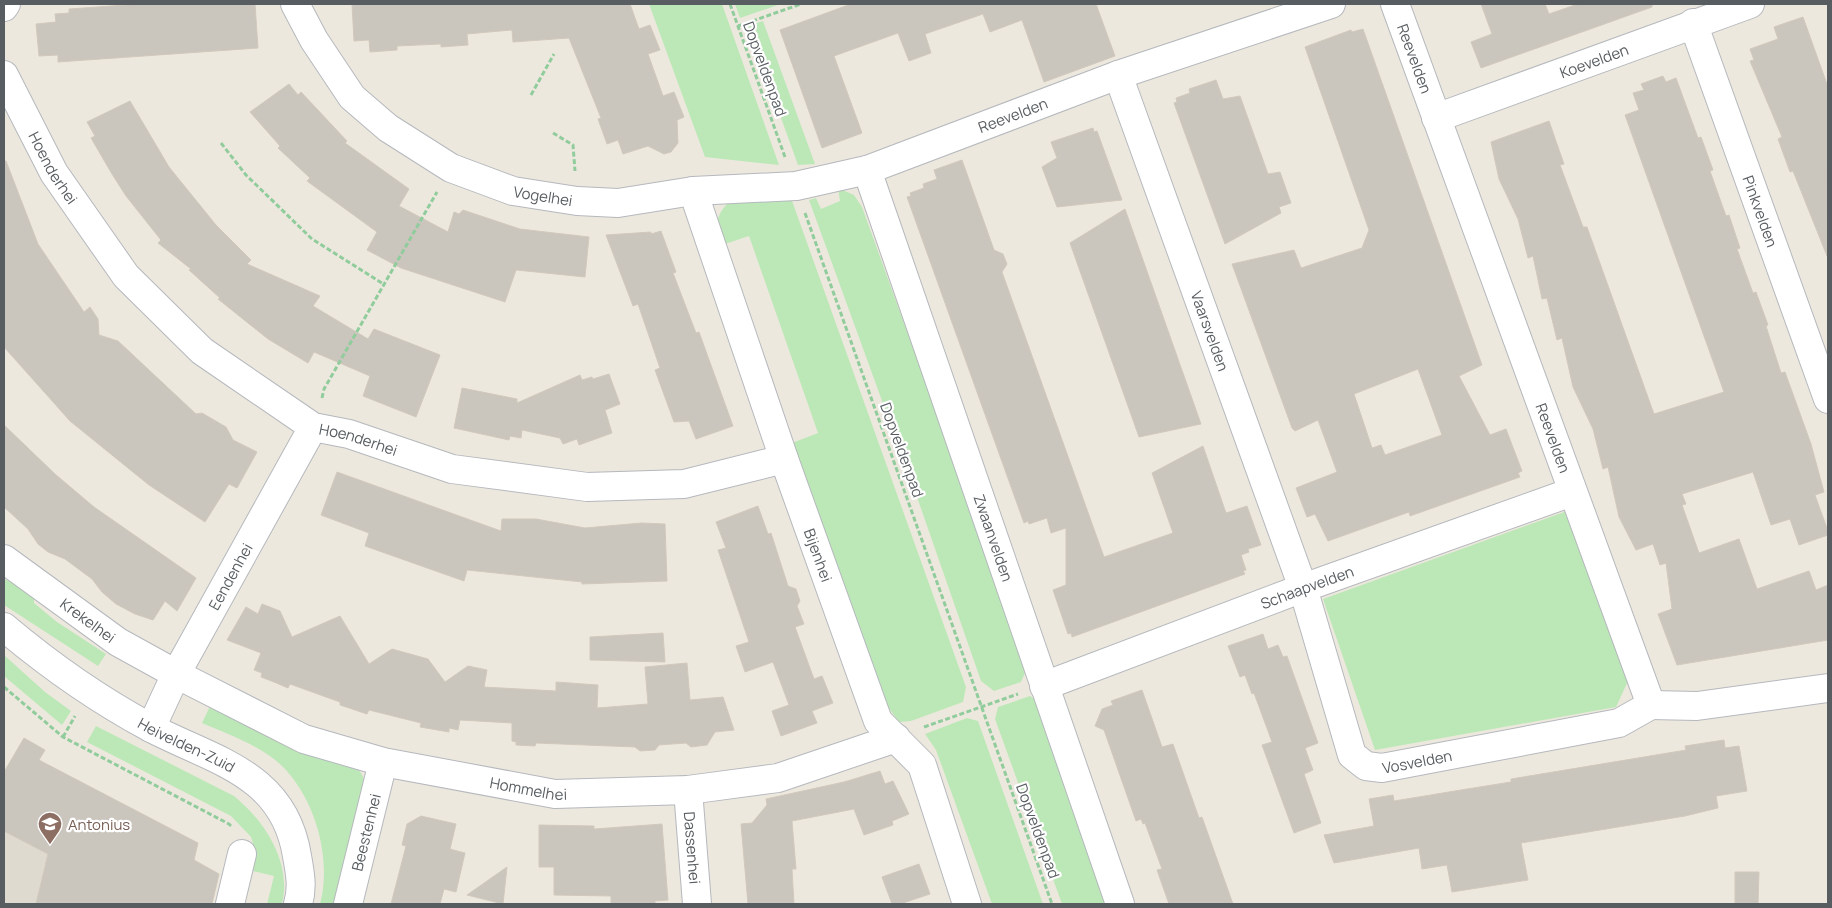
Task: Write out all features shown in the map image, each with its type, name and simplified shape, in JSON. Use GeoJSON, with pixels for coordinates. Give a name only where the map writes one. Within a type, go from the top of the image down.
{"type":"FeatureCollection","features":[{"type":"Feature","properties":{"kind":"street","name":"Vogelhei"},"geometry":{"type":"LineString","coordinates":[[295,4],[314,40],[352,96],[388,128],[451,168],[513,192],[577,201],[618,204],[693,191],[796,186],[867,170]]}},
{"type":"Feature","properties":{"kind":"street","name":"Reevelden"},"geometry":{"type":"LineString","coordinates":[[867,170],[1118,75],[1331,4]]}},
{"type":"Feature","properties":{"kind":"street","name":"Reevelden"},"geometry":{"type":"LineString","coordinates":[[1395,4],[1650,705]]}},
{"type":"Feature","properties":{"kind":"street","name":"Koevelden"},"geometry":{"type":"LineString","coordinates":[[1436,118],[1750,4]]}},
{"type":"Feature","properties":{"kind":"street","name":"Pinkvelden"},"geometry":{"type":"LineString","coordinates":[[1693,24],[1828,399]]}},
{"type":"Feature","properties":{"kind":"street","name":"Hoenderhei"},"geometry":{"type":"LineString","coordinates":[[4,75],[54,173],[126,276],[202,351],[312,428],[349,434],[452,469],[587,487],[684,484],[784,459]]}},
{"type":"Feature","properties":{"kind":"street","name":"Vaarsvelden"},"geometry":{"type":"LineString","coordinates":[[1118,75],[1303,588]]}},
{"type":"Feature","properties":{"kind":"street","name":"Zwaanvelden"},"geometry":{"type":"LineString","coordinates":[[867,170],[1120,904]]}},
{"type":"Feature","properties":{"kind":"street","name":"Bijenhei"},"geometry":{"type":"LineString","coordinates":[[693,191],[784,459],[878,721],[922,765],[967,904]]}},
{"type":"Feature","properties":{"kind":"street","name":"Eendenhei"},"geometry":{"type":"LineString","coordinates":[[151,728],[176,674],[312,428]]}},
{"type":"Feature","properties":{"kind":"street","name":"Schaapvelden"},"geometry":{"type":"LineString","coordinates":[[1044,686],[1303,588],[1572,492]]}},
{"type":"Feature","properties":{"kind":"street","name":"Krekelhei"},"geometry":{"type":"LineString","coordinates":[[4,559],[118,642],[176,674]]}},
{"type":"Feature","properties":{"kind":"street","name":"Vosvelden"},"geometry":{"type":"LineString","coordinates":[[1303,588],[1352,755],[1366,766],[1382,768],[1619,723],[1650,705]]}},
{"type":"Feature","properties":{"kind":"street","name":"Heivelden-Zuid"},"geometry":{"type":"LineString","coordinates":[[4,627],[74,682],[151,728],[233,765],[274,798],[294,835],[302,888],[298,904]]}},
{"type":"Feature","properties":{"kind":"street","name":"Hommelhei"},"geometry":{"type":"LineString","coordinates":[[176,674],[304,739],[383,762],[555,794],[688,790],[778,778],[896,738]]}},
{"type":"Feature","properties":{"kind":"street"},"geometry":{"type":"LineString","coordinates":[[1650,705],[1697,706],[1828,688]]}},
{"type":"Feature","properties":{"kind":"street","name":"Beestenhei"},"geometry":{"type":"LineString","coordinates":[[348,904],[383,762]]}},
{"type":"Feature","properties":{"kind":"street","name":"Dassenhei"},"geometry":{"type":"LineString","coordinates":[[688,790],[697,904]]}},
{"type":"Feature","properties":{"kind":"street"},"geometry":{"type":"LineString","coordinates":[[230,904],[242,854]]}},
{"type":"Feature","properties":{"kind":"path","name":"Dopveldenpad"},"geometry":{"type":"LineString","coordinates":[[730,4],[1052,904]]}},
{"type":"Feature","properties":{"kind":"path"},"geometry":{"type":"LineString","coordinates":[[738,26],[801,4]]}},
{"type":"Feature","properties":{"kind":"path"},"geometry":{"type":"LineString","coordinates":[[531,95],[554,54]]}},
{"type":"Feature","properties":{"kind":"path"},"geometry":{"type":"LineString","coordinates":[[553,133],[573,145],[577,201]]}},
{"type":"Feature","properties":{"kind":"path"},"geometry":{"type":"LineString","coordinates":[[221,143],[246,175],[312,239],[385,285]]}},
{"type":"Feature","properties":{"kind":"path"},"geometry":{"type":"LineString","coordinates":[[312,428],[324,389],[451,168]]}},
{"type":"Feature","properties":{"kind":"path"},"geometry":{"type":"LineString","coordinates":[[896,738],[982,706],[1044,686]]}},
{"type":"Feature","properties":{"kind":"path"},"geometry":{"type":"LineString","coordinates":[[4,687],[63,737],[230,824],[243,842],[242,854]]}},
{"type":"Feature","properties":{"kind":"shaded area","name":"Antonius"},"geometry":{"type":"Polygon","coordinates":[[[4,797],[188,894],[185,904],[4,904],[4,797]]]}},
{"type":"Feature","properties":{"kind":"green space"},"geometry":{"type":"Polygon","coordinates":[[[649,4],[722,4],[779,165],[705,157],[649,4]]]}},
{"type":"Feature","properties":{"kind":"green space"},"geometry":{"type":"Polygon","coordinates":[[[735,4],[781,4],[740,18],[735,4]]]}},
{"type":"Feature","properties":{"kind":"green space"},"geometry":{"type":"Polygon","coordinates":[[[763,21],[815,164],[798,165],[748,26],[763,21]]]}},
{"type":"Feature","properties":{"kind":"green space"},"geometry":{"type":"Polygon","coordinates":[[[838,188],[854,195],[862,207],[1028,666],[1021,682],[994,691],[981,681],[917,497],[809,200],[816,198],[821,209],[840,201],[838,188]]]}},
{"type":"Feature","properties":{"kind":"green space"},"geometry":{"type":"Polygon","coordinates":[[[791,198],[966,687],[963,702],[911,721],[899,722],[888,707],[792,443],[818,433],[749,236],[722,245],[718,232],[719,217],[729,202],[791,198]]]}},
{"type":"Feature","properties":{"kind":"green space"},"geometry":{"type":"Polygon","coordinates":[[[1567,511],[1629,679],[1616,707],[1375,750],[1323,599],[1567,511]]]}},
{"type":"Feature","properties":{"kind":"green space"},"geometry":{"type":"Polygon","coordinates":[[[4,579],[34,596],[34,603],[57,622],[106,654],[98,666],[4,605],[4,579]]]}},
{"type":"Feature","properties":{"kind":"green space"},"geometry":{"type":"Polygon","coordinates":[[[4,655],[45,692],[71,711],[62,725],[4,676],[4,655]]]}},
{"type":"Feature","properties":{"kind":"green space"},"geometry":{"type":"Polygon","coordinates":[[[1030,696],[1041,703],[1114,904],[1062,904],[995,719],[998,707],[1030,696]]]}},
{"type":"Feature","properties":{"kind":"green space"},"geometry":{"type":"Polygon","coordinates":[[[212,702],[269,737],[354,765],[361,773],[366,783],[337,904],[320,904],[324,868],[322,850],[312,813],[304,796],[294,780],[274,759],[244,741],[202,723],[212,702]]]}},
{"type":"Feature","properties":{"kind":"green space"},"geometry":{"type":"Polygon","coordinates":[[[967,718],[978,721],[1043,904],[992,904],[936,750],[925,734],[967,718]]]}},
{"type":"Feature","properties":{"kind":"green space"},"geometry":{"type":"Polygon","coordinates":[[[96,726],[234,796],[245,806],[265,830],[279,858],[283,873],[284,889],[282,904],[267,904],[274,876],[253,871],[256,853],[251,837],[231,816],[87,742],[96,726]]]}},
{"type":"Feature","properties":{"kind":"building"},"geometry":{"type":"Polygon","coordinates":[[[140,4],[255,4],[258,48],[58,62],[58,55],[39,56],[36,24],[56,22],[55,14],[69,13],[69,9],[140,4]]]}},
{"type":"Feature","properties":{"kind":"building"},"geometry":{"type":"Polygon","coordinates":[[[352,4],[630,4],[639,29],[650,25],[660,50],[648,54],[663,96],[674,92],[684,117],[677,120],[678,143],[671,152],[664,154],[648,146],[623,154],[618,140],[607,144],[598,119],[601,118],[569,38],[513,42],[512,30],[467,34],[468,45],[441,47],[441,44],[397,46],[397,50],[370,52],[369,40],[354,41],[352,4]]]}},
{"type":"Feature","properties":{"kind":"building"},"geometry":{"type":"Polygon","coordinates":[[[851,4],[1096,4],[1115,56],[1044,82],[1022,20],[990,32],[983,14],[925,34],[931,53],[909,61],[898,33],[834,56],[862,133],[822,148],[780,30],[851,4]]]}},
{"type":"Feature","properties":{"kind":"building"},"geometry":{"type":"Polygon","coordinates":[[[1481,4],[1545,4],[1549,14],[1578,4],[1652,4],[1652,7],[1481,68],[1471,42],[1492,34],[1481,4]]]}},
{"type":"Feature","properties":{"kind":"building"},"geometry":{"type":"Polygon","coordinates":[[[1803,17],[1828,87],[1827,256],[1793,171],[1790,172],[1778,139],[1782,137],[1750,61],[1754,60],[1750,49],[1778,39],[1774,27],[1803,17]]]}},
{"type":"Feature","properties":{"kind":"building"},"geometry":{"type":"Polygon","coordinates":[[[1363,29],[1482,365],[1459,376],[1490,435],[1506,429],[1522,471],[1518,473],[1520,477],[1410,516],[1409,512],[1328,541],[1315,514],[1307,517],[1296,488],[1337,472],[1318,420],[1295,431],[1292,428],[1232,264],[1294,250],[1301,268],[1362,248],[1369,230],[1305,47],[1351,30],[1352,32],[1363,29]],[[1418,369],[1354,394],[1372,448],[1381,445],[1385,455],[1442,435],[1418,369]]]}},
{"type":"Feature","properties":{"kind":"building"},"geometry":{"type":"Polygon","coordinates":[[[1663,76],[1666,82],[1676,78],[1698,138],[1701,137],[1713,170],[1710,171],[1726,216],[1729,215],[1740,248],[1737,249],[1753,293],[1756,292],[1768,325],[1766,326],[1781,373],[1785,372],[1811,444],[1824,492],[1815,495],[1828,531],[1828,535],[1799,545],[1790,519],[1771,525],[1753,472],[1682,494],[1686,504],[1682,505],[1699,553],[1739,539],[1757,589],[1809,571],[1816,590],[1828,585],[1828,640],[1677,665],[1658,614],[1672,609],[1666,563],[1660,565],[1653,544],[1636,550],[1619,517],[1608,467],[1603,469],[1593,429],[1573,387],[1562,338],[1557,340],[1547,298],[1542,299],[1533,256],[1528,258],[1518,219],[1499,179],[1491,142],[1549,121],[1564,164],[1560,165],[1583,227],[1587,227],[1654,414],[1724,392],[1625,115],[1639,110],[1633,93],[1644,90],[1641,84],[1663,76]]]}},
{"type":"Feature","properties":{"kind":"building"},"geometry":{"type":"Polygon","coordinates":[[[1216,80],[1223,99],[1240,96],[1268,174],[1280,172],[1291,203],[1279,207],[1281,213],[1225,244],[1174,103],[1177,102],[1176,98],[1190,93],[1189,89],[1216,80]]]}},
{"type":"Feature","properties":{"kind":"building"},"geometry":{"type":"Polygon","coordinates":[[[289,84],[298,95],[301,92],[347,141],[345,143],[409,189],[399,206],[448,232],[454,212],[459,214],[463,210],[520,229],[589,237],[585,277],[516,270],[505,302],[401,268],[367,250],[377,232],[307,181],[310,178],[278,148],[280,146],[250,112],[289,84]]]}},
{"type":"Feature","properties":{"kind":"building"},"geometry":{"type":"Polygon","coordinates":[[[130,101],[169,167],[216,225],[251,260],[247,264],[320,296],[313,306],[368,339],[374,329],[440,355],[416,417],[363,396],[370,376],[314,352],[308,363],[268,339],[218,299],[220,298],[189,270],[191,269],[158,243],[161,240],[126,196],[112,174],[91,138],[95,136],[87,122],[130,101]]]}},
{"type":"Feature","properties":{"kind":"building"},"geometry":{"type":"Polygon","coordinates":[[[1093,128],[1094,132],[1097,131],[1122,200],[1057,207],[1042,167],[1057,158],[1051,142],[1093,128]]]}},
{"type":"Feature","properties":{"kind":"building"},"geometry":{"type":"Polygon","coordinates":[[[962,160],[994,250],[1003,254],[1007,264],[1002,272],[1104,557],[1173,533],[1152,473],[1203,446],[1226,513],[1247,506],[1261,545],[1248,549],[1249,552],[1241,555],[1246,570],[1243,571],[1245,574],[1072,637],[1071,633],[1068,634],[1053,590],[1066,585],[1066,528],[1051,533],[1047,518],[1029,524],[1028,521],[1024,523],[907,197],[911,196],[910,193],[924,188],[923,184],[937,179],[934,170],[962,160]]]}},
{"type":"Feature","properties":{"kind":"building"},"geometry":{"type":"Polygon","coordinates":[[[4,161],[6,161],[38,244],[84,312],[90,307],[98,319],[99,335],[118,341],[196,414],[202,413],[226,427],[233,440],[257,452],[237,488],[229,484],[205,522],[149,485],[70,421],[4,347],[4,161]]]}},
{"type":"Feature","properties":{"kind":"building"},"geometry":{"type":"Polygon","coordinates":[[[1125,209],[1201,424],[1139,437],[1070,243],[1125,209]]]}},
{"type":"Feature","properties":{"kind":"building"},"geometry":{"type":"Polygon","coordinates":[[[661,231],[676,272],[673,273],[696,333],[699,332],[733,426],[696,439],[689,421],[674,422],[655,370],[660,368],[638,304],[633,306],[606,235],[651,232],[651,234],[661,231]]]}},
{"type":"Feature","properties":{"kind":"building"},"geometry":{"type":"Polygon","coordinates":[[[609,374],[620,404],[605,410],[612,433],[579,445],[577,439],[563,444],[560,438],[522,430],[521,438],[510,436],[509,440],[454,428],[462,388],[517,399],[517,403],[580,375],[582,380],[609,374]]]}},
{"type":"Feature","properties":{"kind":"building"},"geometry":{"type":"Polygon","coordinates":[[[4,425],[55,474],[94,507],[196,578],[177,611],[165,601],[153,620],[135,614],[116,604],[102,592],[92,579],[65,559],[48,552],[38,544],[28,529],[4,507],[4,425]]]}},
{"type":"Feature","properties":{"kind":"building"},"geometry":{"type":"Polygon","coordinates":[[[337,472],[501,531],[502,519],[536,519],[585,528],[641,523],[665,524],[667,581],[582,584],[582,582],[467,570],[464,581],[365,546],[369,533],[321,515],[337,472]]]}},
{"type":"Feature","properties":{"kind":"building"},"geometry":{"type":"Polygon","coordinates":[[[758,506],[768,534],[771,533],[788,586],[796,589],[800,601],[797,606],[804,624],[795,627],[814,679],[822,676],[833,703],[812,711],[817,723],[781,736],[772,711],[789,705],[773,662],[745,672],[736,646],[749,642],[718,550],[726,548],[716,522],[758,506]]]}},
{"type":"Feature","properties":{"kind":"building"},"geometry":{"type":"Polygon","coordinates":[[[262,604],[280,611],[292,637],[340,616],[369,664],[392,649],[428,659],[445,682],[468,666],[487,670],[484,687],[556,691],[556,682],[598,685],[597,708],[648,704],[645,667],[687,663],[690,700],[723,697],[734,730],[715,732],[707,745],[691,747],[686,743],[659,745],[655,750],[640,751],[635,747],[536,743],[535,746],[516,745],[516,742],[512,741],[512,723],[460,720],[458,730],[449,728],[449,732],[420,727],[421,723],[369,710],[367,714],[290,684],[288,688],[261,677],[262,673],[254,670],[261,653],[227,640],[246,607],[258,614],[262,604]]]}},
{"type":"Feature","properties":{"kind":"building"},"geometry":{"type":"Polygon","coordinates":[[[663,633],[665,662],[590,660],[590,637],[663,633]]]}},
{"type":"Feature","properties":{"kind":"building"},"geometry":{"type":"Polygon","coordinates":[[[1263,634],[1268,649],[1278,645],[1283,657],[1287,656],[1318,743],[1305,748],[1313,770],[1304,774],[1321,823],[1294,833],[1262,745],[1272,742],[1254,693],[1252,694],[1245,675],[1240,677],[1228,646],[1263,634]]]}},
{"type":"Feature","properties":{"kind":"building"},"geometry":{"type":"Polygon","coordinates":[[[1142,690],[1162,747],[1173,744],[1199,818],[1202,817],[1233,904],[1169,904],[1157,870],[1162,869],[1145,823],[1143,824],[1141,819],[1136,821],[1104,730],[1095,726],[1102,709],[1113,705],[1111,701],[1142,690]]]}},
{"type":"Feature","properties":{"kind":"building"},"geometry":{"type":"Polygon","coordinates":[[[24,738],[45,750],[39,760],[198,843],[194,860],[219,874],[212,904],[36,904],[48,854],[4,831],[4,772],[24,738]]]}},
{"type":"Feature","properties":{"kind":"building"},"geometry":{"type":"Polygon","coordinates":[[[1724,740],[1725,748],[1739,746],[1747,791],[1716,796],[1718,808],[1685,816],[1521,843],[1528,880],[1452,892],[1447,865],[1422,869],[1419,848],[1334,863],[1324,835],[1374,826],[1369,799],[1393,795],[1394,801],[1511,782],[1511,779],[1686,750],[1685,746],[1724,740]]]}},
{"type":"Feature","properties":{"kind":"building"},"geometry":{"type":"Polygon","coordinates":[[[880,771],[885,784],[893,781],[909,814],[892,821],[893,825],[864,835],[854,809],[792,821],[796,869],[792,869],[794,904],[748,904],[741,824],[752,823],[767,805],[766,799],[844,782],[880,771]]]}},
{"type":"Feature","properties":{"kind":"building"},"geometry":{"type":"Polygon","coordinates":[[[421,816],[456,824],[450,849],[465,853],[456,892],[444,889],[440,904],[391,904],[406,846],[402,845],[407,824],[421,816]]]}},
{"type":"Feature","properties":{"kind":"building"},"geometry":{"type":"Polygon","coordinates":[[[662,824],[668,900],[655,901],[655,904],[611,904],[611,896],[554,895],[554,867],[539,867],[539,825],[594,826],[594,829],[662,824]]]}},
{"type":"Feature","properties":{"kind":"building"},"geometry":{"type":"Polygon","coordinates":[[[919,864],[930,894],[900,904],[892,904],[882,877],[919,864]]]}},
{"type":"Feature","properties":{"kind":"building"},"geometry":{"type":"Polygon","coordinates":[[[507,867],[503,904],[467,895],[507,867]]]}},
{"type":"Feature","properties":{"kind":"building"},"geometry":{"type":"Polygon","coordinates":[[[1735,872],[1759,872],[1758,904],[1735,904],[1735,872]]]}},
{"type":"Feature","properties":{"kind":"place","name":"Antonius"},"geometry":{"type":"Point","coordinates":[50,845]}}]}
